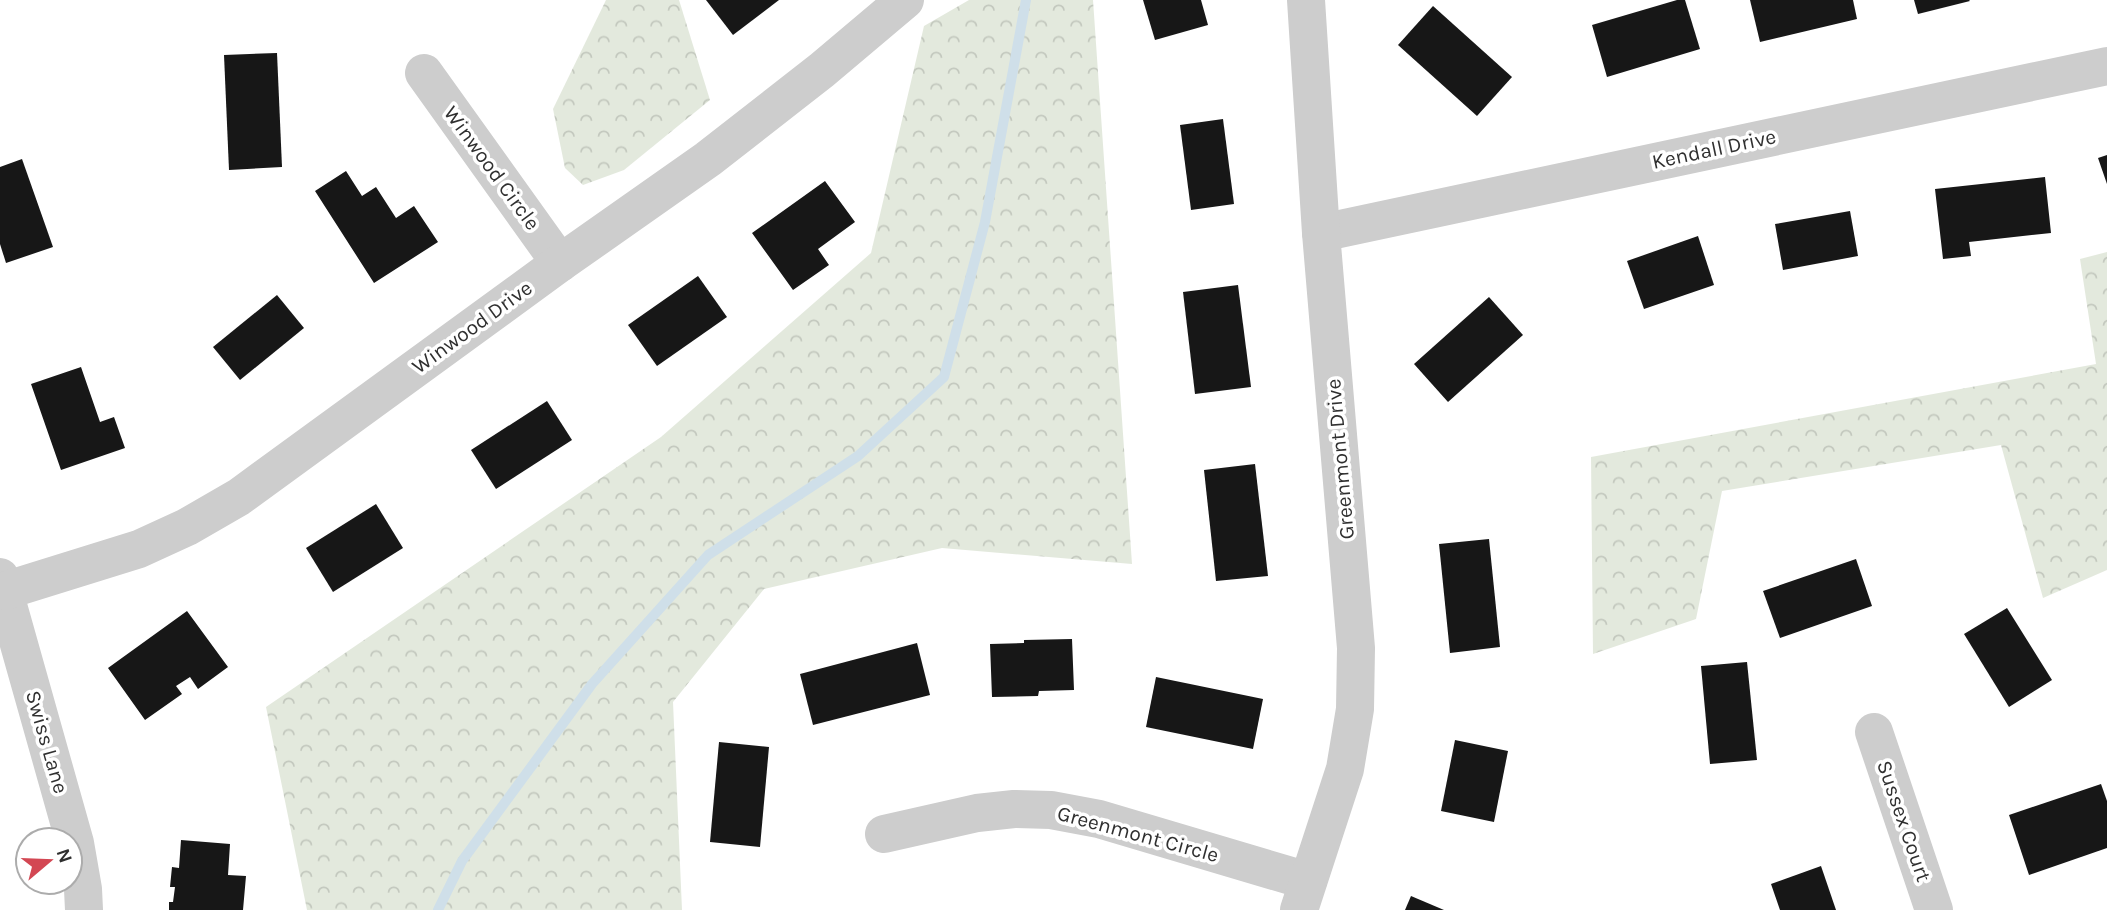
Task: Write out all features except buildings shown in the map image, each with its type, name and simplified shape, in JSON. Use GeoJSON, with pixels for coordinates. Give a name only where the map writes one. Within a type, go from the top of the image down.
{"type":"FeatureCollection","features":[{"type":"Feature","properties":{"kind":"street","name":"Winwood Drive"},"geometry":{"type":"LineString","coordinates":[[2,584],[139,549],[187,527],[239,498],[560,263],[708,159],[822,70],[905,0]]}},
{"type":"Feature","properties":{"kind":"street","name":"Greenmont Drive"},"geometry":{"type":"LineString","coordinates":[[1303,896],[1345,769],[1355,709],[1356,648],[1321,233],[1306,0]]}},
{"type":"Feature","properties":{"kind":"street","name":"Kendall Drive"},"geometry":{"type":"LineString","coordinates":[[1321,233],[2107,66]]}},
{"type":"Feature","properties":{"kind":"street","name":"Winwood Circle"},"geometry":{"type":"LineString","coordinates":[[424,73],[560,263]]}},
{"type":"Feature","properties":{"kind":"street","name":"Swiss Lane"},"geometry":{"type":"LineString","coordinates":[[2,584],[75,843],[83,889],[83,910]]}},
{"type":"Feature","properties":{"kind":"street","name":"Sussex Court"},"geometry":{"type":"LineString","coordinates":[[1874,732],[1934,910]]}},
{"type":"Feature","properties":{"kind":"street","name":"Greenmont Circle"},"geometry":{"type":"LineString","coordinates":[[884,834],[977,813],[1014,809],[1051,810],[1100,819],[1303,896]]}},
{"type":"Feature","properties":{"kind":"green space"},"geometry":{"type":"Polygon","coordinates":[[[606,0],[679,0],[710,100],[624,170],[583,185],[565,168],[553,109],[606,0]]]}},
{"type":"Feature","properties":{"kind":"green space"},"geometry":{"type":"Polygon","coordinates":[[[969,0],[1093,0],[1132,564],[942,548],[764,589],[673,702],[682,910],[307,910],[266,707],[661,437],[871,253],[924,26],[969,0]]]}},
{"type":"Feature","properties":{"kind":"green space"},"geometry":{"type":"Polygon","coordinates":[[[2107,252],[2107,570],[2043,598],[2001,445],[1722,491],[1696,619],[1593,654],[1591,457],[2096,364],[2080,259],[2107,252]]]}},
{"type":"Feature","properties":{"kind":"waterway"},"geometry":{"type":"LineString","coordinates":[[438,910],[462,861],[592,684],[708,555],[858,456],[944,377],[985,222],[1026,0]]}}]}
